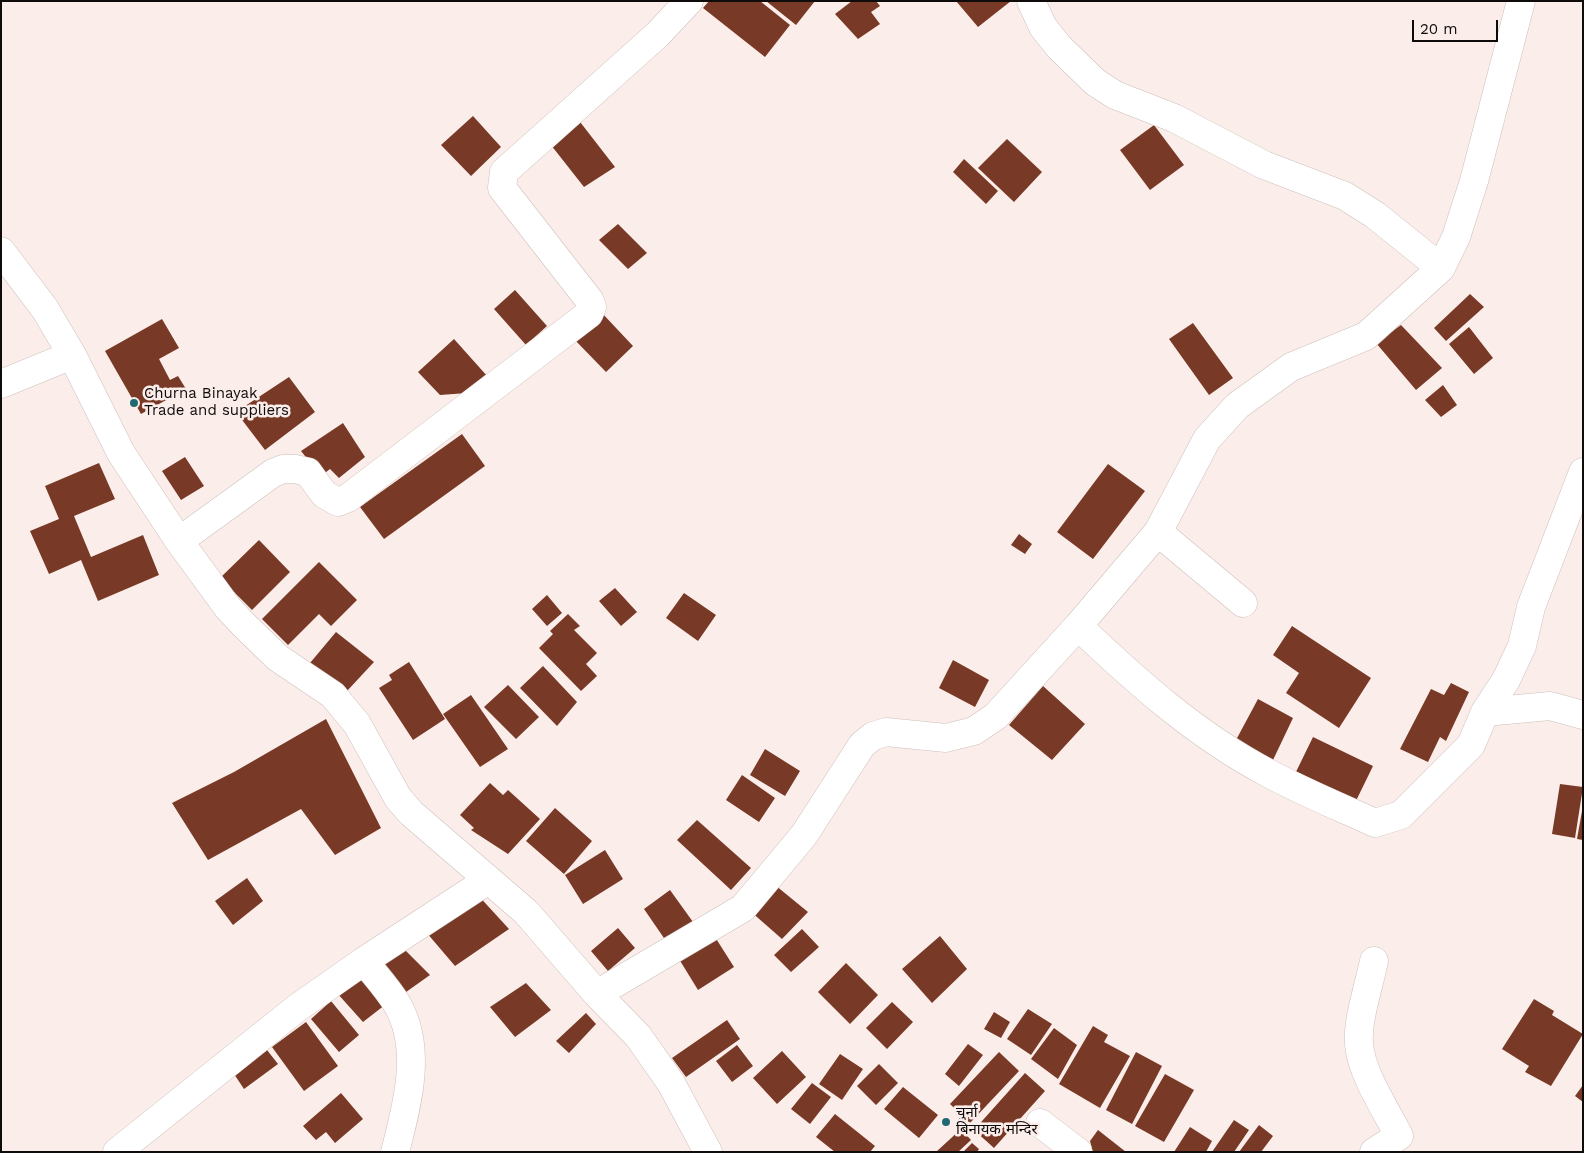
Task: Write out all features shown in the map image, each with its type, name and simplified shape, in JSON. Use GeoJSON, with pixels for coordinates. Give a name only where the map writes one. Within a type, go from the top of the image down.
{"type":"FeatureCollection","features":[{"type":"Feature","properties":{"kind":"street"},"geometry":{"type":"LineString","coordinates":[[179,541],[273,473],[283,469],[308,472],[324,494],[338,502],[348,498],[589,314],[592,308],[590,301],[502,188],[504,172],[657,35],[690,1]]}},
{"type":"Feature","properties":{"kind":"street"},"geometry":{"type":"LineString","coordinates":[[1031,1],[1043,27],[1058,47],[1095,82],[1115,95],[1174,118],[1264,165],[1346,196],[1375,215],[1441,268]]}},
{"type":"Feature","properties":{"kind":"street"},"geometry":{"type":"LineString","coordinates":[[597,994],[743,908],[804,835],[862,745],[868,740],[886,732],[946,738],[974,731],[996,716],[1078,626],[1158,532],[1207,439],[1237,406],[1291,367],[1366,336],[1441,268],[1456,237],[1474,180],[1521,1]]}},
{"type":"Feature","properties":{"kind":"street"},"geometry":{"type":"LineString","coordinates":[[1,251],[46,309],[72,355],[121,453],[179,541],[228,608],[278,658],[333,695],[357,724],[398,798],[411,813],[526,912],[597,994],[638,1036],[671,1083],[708,1152]]}},
{"type":"Feature","properties":{"kind":"street"},"geometry":{"type":"LineString","coordinates":[[1,384],[72,355]]}},
{"type":"Feature","properties":{"kind":"street"},"geometry":{"type":"LineString","coordinates":[[1078,626],[1144,688],[1209,737],[1267,773],[1375,824],[1401,815],[1472,745],[1485,712],[1506,680],[1522,646],[1530,607],[1583,472]]}},
{"type":"Feature","properties":{"kind":"street"},"geometry":{"type":"LineString","coordinates":[[1158,532],[1244,603]]}},
{"type":"Feature","properties":{"kind":"street"},"geometry":{"type":"LineString","coordinates":[[1485,712],[1550,706],[1583,715]]}},
{"type":"Feature","properties":{"kind":"street"},"geometry":{"type":"LineString","coordinates":[[117,1152],[297,1008],[364,961],[488,880]]}},
{"type":"Feature","properties":{"kind":"street"},"geometry":{"type":"LineString","coordinates":[[364,961],[396,1004],[410,1039],[407,1106],[395,1152]]}},
{"type":"Feature","properties":{"kind":"street"},"geometry":{"type":"LineString","coordinates":[[1374,961],[1359,1033],[1359,1045],[1366,1070],[1399,1136],[1374,1152]]}},
{"type":"Feature","properties":{"kind":"street"},"geometry":{"type":"LineString","coordinates":[[1040,1123],[1078,1152]]}},
{"type":"Feature","properties":{"kind":"building"},"geometry":{"type":"Polygon","coordinates":[[[709,1],[760,1],[790,25],[765,57],[703,8],[709,1]]]}},
{"type":"Feature","properties":{"kind":"building"},"geometry":{"type":"Polygon","coordinates":[[[766,1],[815,1],[796,25],[766,1]]]}},
{"type":"Feature","properties":{"kind":"building"},"geometry":{"type":"Polygon","coordinates":[[[852,1],[876,1],[880,6],[871,12],[880,24],[858,39],[835,14],[852,1]]]}},
{"type":"Feature","properties":{"kind":"building"},"geometry":{"type":"Polygon","coordinates":[[[956,1],[1011,1],[978,27],[956,1]]]}},
{"type":"Feature","properties":{"kind":"building"},"geometry":{"type":"Polygon","coordinates":[[[473,116],[501,147],[471,176],[441,145],[473,116]]]}},
{"type":"Feature","properties":{"kind":"building"},"geometry":{"type":"Polygon","coordinates":[[[577,118],[615,167],[584,187],[547,140],[577,118]]]}},
{"type":"Feature","properties":{"kind":"building"},"geometry":{"type":"Polygon","coordinates":[[[1154,125],[1184,165],[1150,190],[1120,150],[1154,125]]]}},
{"type":"Feature","properties":{"kind":"building"},"geometry":{"type":"Polygon","coordinates":[[[1007,139],[1042,172],[1014,202],[978,168],[1007,139]]]}},
{"type":"Feature","properties":{"kind":"building"},"geometry":{"type":"Polygon","coordinates":[[[964,159],[998,191],[986,204],[953,172],[964,159]]]}},
{"type":"Feature","properties":{"kind":"building"},"geometry":{"type":"Polygon","coordinates":[[[618,224],[647,253],[628,269],[599,240],[618,224]]]}},
{"type":"Feature","properties":{"kind":"building"},"geometry":{"type":"Polygon","coordinates":[[[515,290],[547,326],[526,345],[494,309],[515,290]]]}},
{"type":"Feature","properties":{"kind":"building"},"geometry":{"type":"Polygon","coordinates":[[[1470,294],[1484,307],[1446,341],[1434,328],[1470,294]]]}},
{"type":"Feature","properties":{"kind":"building"},"geometry":{"type":"Polygon","coordinates":[[[601,312],[633,346],[606,372],[573,338],[601,312]]]}},
{"type":"Feature","properties":{"kind":"building"},"geometry":{"type":"Polygon","coordinates":[[[162,319],[179,348],[159,359],[170,380],[178,376],[186,389],[141,414],[105,351],[162,319]]]}},
{"type":"Feature","properties":{"kind":"building"},"geometry":{"type":"Polygon","coordinates":[[[1193,323],[1233,378],[1209,395],[1169,339],[1193,323]]]}},
{"type":"Feature","properties":{"kind":"building"},"geometry":{"type":"Polygon","coordinates":[[[1401,325],[1442,368],[1416,390],[1376,343],[1401,325]]]}},
{"type":"Feature","properties":{"kind":"building"},"geometry":{"type":"Polygon","coordinates":[[[1469,327],[1493,358],[1474,374],[1449,344],[1469,327]]]}},
{"type":"Feature","properties":{"kind":"building"},"geometry":{"type":"Polygon","coordinates":[[[454,339],[488,377],[467,393],[440,395],[418,372],[454,339]]]}},
{"type":"Feature","properties":{"kind":"building"},"geometry":{"type":"Polygon","coordinates":[[[289,377],[315,412],[265,450],[236,412],[289,377]]]}},
{"type":"Feature","properties":{"kind":"building"},"geometry":{"type":"Polygon","coordinates":[[[1443,385],[1457,405],[1441,417],[1425,400],[1443,385]]]}},
{"type":"Feature","properties":{"kind":"building"},"geometry":{"type":"Polygon","coordinates":[[[343,423],[365,457],[339,478],[330,469],[321,476],[301,451],[343,423]]]}},
{"type":"Feature","properties":{"kind":"building"},"geometry":{"type":"Polygon","coordinates":[[[462,434],[485,466],[384,539],[360,507],[462,434]]]}},
{"type":"Feature","properties":{"kind":"building"},"geometry":{"type":"Polygon","coordinates":[[[185,457],[204,486],[181,500],[162,471],[185,457]]]}},
{"type":"Feature","properties":{"kind":"building"},"geometry":{"type":"Polygon","coordinates":[[[99,463],[115,499],[74,516],[91,557],[143,535],[159,575],[98,601],[81,560],[49,574],[30,531],[59,519],[45,486],[99,463]]]}},
{"type":"Feature","properties":{"kind":"building"},"geometry":{"type":"Polygon","coordinates":[[[1108,464],[1145,491],[1093,559],[1057,532],[1108,464]]]}},
{"type":"Feature","properties":{"kind":"building"},"geometry":{"type":"Polygon","coordinates":[[[1019,534],[1032,544],[1025,554],[1011,545],[1019,534]]]}},
{"type":"Feature","properties":{"kind":"building"},"geometry":{"type":"Polygon","coordinates":[[[259,540],[290,572],[252,610],[220,578],[259,540]]]}},
{"type":"Feature","properties":{"kind":"building"},"geometry":{"type":"Polygon","coordinates":[[[319,562],[357,600],[331,626],[319,614],[288,645],[262,619],[319,562]]]}},
{"type":"Feature","properties":{"kind":"building"},"geometry":{"type":"Polygon","coordinates":[[[615,588],[637,612],[621,626],[599,601],[615,588]]]}},
{"type":"Feature","properties":{"kind":"building"},"geometry":{"type":"Polygon","coordinates":[[[684,593],[716,615],[698,641],[666,618],[684,593]]]}},
{"type":"Feature","properties":{"kind":"building"},"geometry":{"type":"Polygon","coordinates":[[[547,595],[562,613],[547,626],[532,609],[547,595]]]}},
{"type":"Feature","properties":{"kind":"building"},"geometry":{"type":"Polygon","coordinates":[[[568,614],[580,626],[574,630],[597,653],[586,664],[597,676],[581,691],[539,648],[553,634],[550,631],[568,614]]]}},
{"type":"Feature","properties":{"kind":"building"},"geometry":{"type":"Polygon","coordinates":[[[1292,626],[1371,678],[1339,728],[1286,693],[1299,673],[1273,655],[1292,626]]]}},
{"type":"Feature","properties":{"kind":"building"},"geometry":{"type":"Polygon","coordinates":[[[336,632],[374,662],[347,691],[310,663],[336,632]]]}},
{"type":"Feature","properties":{"kind":"building"},"geometry":{"type":"Polygon","coordinates":[[[953,660],[989,680],[975,707],[939,688],[953,660]]]}},
{"type":"Feature","properties":{"kind":"building"},"geometry":{"type":"Polygon","coordinates":[[[409,662],[445,719],[413,740],[379,688],[392,680],[389,675],[409,662]]]}},
{"type":"Feature","properties":{"kind":"building"},"geometry":{"type":"Polygon","coordinates":[[[543,666],[577,702],[557,726],[520,688],[543,666]]]}},
{"type":"Feature","properties":{"kind":"building"},"geometry":{"type":"Polygon","coordinates":[[[1451,683],[1469,692],[1446,741],[1440,737],[1428,762],[1400,749],[1431,689],[1444,695],[1451,683]]]}},
{"type":"Feature","properties":{"kind":"building"},"geometry":{"type":"Polygon","coordinates":[[[508,685],[539,717],[516,739],[484,707],[508,685]]]}},
{"type":"Feature","properties":{"kind":"building"},"geometry":{"type":"Polygon","coordinates":[[[1043,686],[1085,724],[1052,760],[1009,725],[1043,686]]]}},
{"type":"Feature","properties":{"kind":"building"},"geometry":{"type":"Polygon","coordinates":[[[471,695],[508,749],[480,767],[443,714],[471,695]]]}},
{"type":"Feature","properties":{"kind":"building"},"geometry":{"type":"Polygon","coordinates":[[[1258,699],[1293,718],[1273,760],[1236,740],[1258,699]]]}},
{"type":"Feature","properties":{"kind":"building"},"geometry":{"type":"Polygon","coordinates":[[[326,719],[381,828],[335,855],[301,809],[208,860],[172,803],[234,772],[326,719]]]}},
{"type":"Feature","properties":{"kind":"building"},"geometry":{"type":"Polygon","coordinates":[[[1313,737],[1373,766],[1353,807],[1293,778],[1313,737]]]}},
{"type":"Feature","properties":{"kind":"building"},"geometry":{"type":"Polygon","coordinates":[[[765,749],[800,771],[785,796],[750,775],[765,749]]]}},
{"type":"Feature","properties":{"kind":"building"},"geometry":{"type":"Polygon","coordinates":[[[742,775],[775,798],[759,822],[726,800],[742,775]]]}},
{"type":"Feature","properties":{"kind":"building"},"geometry":{"type":"Polygon","coordinates":[[[490,783],[503,795],[508,790],[540,819],[508,854],[471,830],[474,828],[460,815],[490,783]]]}},
{"type":"Feature","properties":{"kind":"building"},"geometry":{"type":"Polygon","coordinates":[[[1560,784],[1583,787],[1575,838],[1552,834],[1560,784]]]}},
{"type":"Feature","properties":{"kind":"building"},"geometry":{"type":"Polygon","coordinates":[[[555,808],[592,841],[564,874],[526,841],[555,808]]]}},
{"type":"Feature","properties":{"kind":"building"},"geometry":{"type":"Polygon","coordinates":[[[1583,811],[1583,840],[1577,839],[1583,811]]]}},
{"type":"Feature","properties":{"kind":"building"},"geometry":{"type":"Polygon","coordinates":[[[697,820],[751,868],[731,890],[677,840],[697,820]]]}},
{"type":"Feature","properties":{"kind":"building"},"geometry":{"type":"Polygon","coordinates":[[[605,850],[623,879],[583,904],[565,875],[605,850]]]}},
{"type":"Feature","properties":{"kind":"building"},"geometry":{"type":"Polygon","coordinates":[[[247,878],[263,901],[233,925],[215,901],[247,878]]]}},
{"type":"Feature","properties":{"kind":"building"},"geometry":{"type":"Polygon","coordinates":[[[775,885],[808,912],[782,939],[749,910],[775,885]]]}},
{"type":"Feature","properties":{"kind":"building"},"geometry":{"type":"Polygon","coordinates":[[[670,890],[693,922],[666,941],[644,909],[670,890]]]}},
{"type":"Feature","properties":{"kind":"building"},"geometry":{"type":"Polygon","coordinates":[[[476,893],[509,929],[455,966],[426,932],[476,893]]]}},
{"type":"Feature","properties":{"kind":"building"},"geometry":{"type":"Polygon","coordinates":[[[618,928],[635,948],[608,971],[591,951],[618,928]]]}},
{"type":"Feature","properties":{"kind":"building"},"geometry":{"type":"Polygon","coordinates":[[[802,929],[819,947],[791,972],[774,955],[802,929]]]}},
{"type":"Feature","properties":{"kind":"building"},"geometry":{"type":"Polygon","coordinates":[[[940,936],[967,969],[932,1003],[902,969],[940,936]]]}},
{"type":"Feature","properties":{"kind":"building"},"geometry":{"type":"Polygon","coordinates":[[[715,937],[734,967],[698,990],[679,959],[715,937]]]}},
{"type":"Feature","properties":{"kind":"building"},"geometry":{"type":"Polygon","coordinates":[[[402,947],[430,975],[399,997],[374,969],[402,947]]]}},
{"type":"Feature","properties":{"kind":"building"},"geometry":{"type":"Polygon","coordinates":[[[846,963],[878,995],[850,1024],[818,992],[846,963]]]}},
{"type":"Feature","properties":{"kind":"building"},"geometry":{"type":"Polygon","coordinates":[[[367,971],[390,1001],[363,1022],[337,993],[367,971]]]}},
{"type":"Feature","properties":{"kind":"building"},"geometry":{"type":"Polygon","coordinates":[[[526,983],[551,1010],[515,1037],[490,1007],[526,983]]]}},
{"type":"Feature","properties":{"kind":"building"},"geometry":{"type":"Polygon","coordinates":[[[1534,999],[1554,1011],[1552,1015],[1583,1034],[1551,1086],[1525,1072],[1529,1066],[1502,1049],[1534,999]]]}},
{"type":"Feature","properties":{"kind":"building"},"geometry":{"type":"Polygon","coordinates":[[[331,1001],[359,1035],[339,1052],[311,1019],[331,1001]]]}},
{"type":"Feature","properties":{"kind":"building"},"geometry":{"type":"Polygon","coordinates":[[[892,1002],[913,1022],[887,1049],[866,1028],[892,1002]]]}},
{"type":"Feature","properties":{"kind":"building"},"geometry":{"type":"Polygon","coordinates":[[[1028,1009],[1052,1024],[1031,1055],[1007,1039],[1028,1009]]]}},
{"type":"Feature","properties":{"kind":"building"},"geometry":{"type":"Polygon","coordinates":[[[994,1012],[1010,1022],[1001,1038],[984,1029],[994,1012]]]}},
{"type":"Feature","properties":{"kind":"building"},"geometry":{"type":"Polygon","coordinates":[[[586,1013],[596,1024],[569,1053],[556,1041],[586,1013]]]}},
{"type":"Feature","properties":{"kind":"building"},"geometry":{"type":"Polygon","coordinates":[[[727,1020],[740,1039],[686,1077],[672,1058],[727,1020]]]}},
{"type":"Feature","properties":{"kind":"building"},"geometry":{"type":"Polygon","coordinates":[[[306,1022],[338,1066],[304,1091],[272,1047],[306,1022]]]}},
{"type":"Feature","properties":{"kind":"building"},"geometry":{"type":"Polygon","coordinates":[[[1093,1026],[1108,1035],[1104,1042],[1130,1056],[1100,1108],[1059,1084],[1093,1026]]]}},
{"type":"Feature","properties":{"kind":"building"},"geometry":{"type":"Polygon","coordinates":[[[1054,1028],[1077,1045],[1058,1079],[1031,1059],[1054,1028]]]}},
{"type":"Feature","properties":{"kind":"building"},"geometry":{"type":"Polygon","coordinates":[[[968,1044],[983,1055],[959,1086],[945,1074],[968,1044]]]}},
{"type":"Feature","properties":{"kind":"building"},"geometry":{"type":"Polygon","coordinates":[[[737,1045],[753,1066],[732,1082],[716,1061],[737,1045]]]}},
{"type":"Feature","properties":{"kind":"building"},"geometry":{"type":"Polygon","coordinates":[[[267,1050],[278,1064],[244,1089],[234,1074],[267,1050]]]}},
{"type":"Feature","properties":{"kind":"building"},"geometry":{"type":"Polygon","coordinates":[[[782,1051],[806,1077],[777,1104],[753,1078],[782,1051]]]}},
{"type":"Feature","properties":{"kind":"building"},"geometry":{"type":"Polygon","coordinates":[[[999,1052],[1019,1071],[970,1123],[950,1104],[999,1052]]]}},
{"type":"Feature","properties":{"kind":"building"},"geometry":{"type":"Polygon","coordinates":[[[1136,1052],[1162,1066],[1132,1124],[1106,1110],[1136,1052]]]}},
{"type":"Feature","properties":{"kind":"building"},"geometry":{"type":"Polygon","coordinates":[[[840,1054],[863,1069],[842,1100],[819,1084],[840,1054]]]}},
{"type":"Feature","properties":{"kind":"building"},"geometry":{"type":"Polygon","coordinates":[[[879,1064],[898,1083],[876,1105],[857,1086],[879,1064]]]}},
{"type":"Feature","properties":{"kind":"building"},"geometry":{"type":"Polygon","coordinates":[[[1025,1073],[1045,1091],[994,1148],[974,1130],[1025,1073]]]}},
{"type":"Feature","properties":{"kind":"building"},"geometry":{"type":"Polygon","coordinates":[[[1165,1074],[1194,1090],[1164,1142],[1135,1126],[1165,1074]]]}},
{"type":"Feature","properties":{"kind":"building"},"geometry":{"type":"Polygon","coordinates":[[[812,1083],[831,1097],[810,1124],[791,1109],[812,1083]]]}},
{"type":"Feature","properties":{"kind":"building"},"geometry":{"type":"Polygon","coordinates":[[[1583,1085],[1583,1102],[1575,1096],[1583,1085]]]}},
{"type":"Feature","properties":{"kind":"building"},"geometry":{"type":"Polygon","coordinates":[[[903,1087],[938,1115],[919,1138],[884,1109],[903,1087]]]}},
{"type":"Feature","properties":{"kind":"building"},"geometry":{"type":"Polygon","coordinates":[[[341,1093],[363,1119],[335,1143],[326,1132],[316,1140],[303,1126],[341,1093]]]}},
{"type":"Feature","properties":{"kind":"building"},"geometry":{"type":"Polygon","coordinates":[[[835,1114],[875,1146],[870,1152],[835,1152],[816,1137],[835,1114]]]}},
{"type":"Feature","properties":{"kind":"building"},"geometry":{"type":"Polygon","coordinates":[[[1234,1120],[1249,1130],[1234,1152],[1212,1152],[1234,1120]]]}},
{"type":"Feature","properties":{"kind":"building"},"geometry":{"type":"Polygon","coordinates":[[[1259,1125],[1273,1136],[1261,1152],[1239,1152],[1259,1125]]]}},
{"type":"Feature","properties":{"kind":"building"},"geometry":{"type":"Polygon","coordinates":[[[1190,1127],[1212,1141],[1206,1152],[1174,1152],[1190,1127]]]}},
{"type":"Feature","properties":{"kind":"building"},"geometry":{"type":"Polygon","coordinates":[[[961,1129],[971,1140],[958,1152],[936,1152],[961,1129]]]}},
{"type":"Feature","properties":{"kind":"building"},"geometry":{"type":"Polygon","coordinates":[[[1098,1130],[1126,1152],[1093,1152],[1090,1141],[1098,1130]]]}},
{"type":"Feature","properties":{"kind":"building"},"geometry":{"type":"Polygon","coordinates":[[[972,1143],[979,1149],[977,1152],[963,1152],[972,1143]]]}},
{"type":"Feature","properties":{"kind":"place","name":"Churna Binayak Trade and suppliers"},"geometry":{"type":"Point","coordinates":[134,403]}},
{"type":"Feature","properties":{"kind":"place","name":"चुर्ना बिनायक मन्दिर"},"geometry":{"type":"Point","coordinates":[946,1122]}}]}
